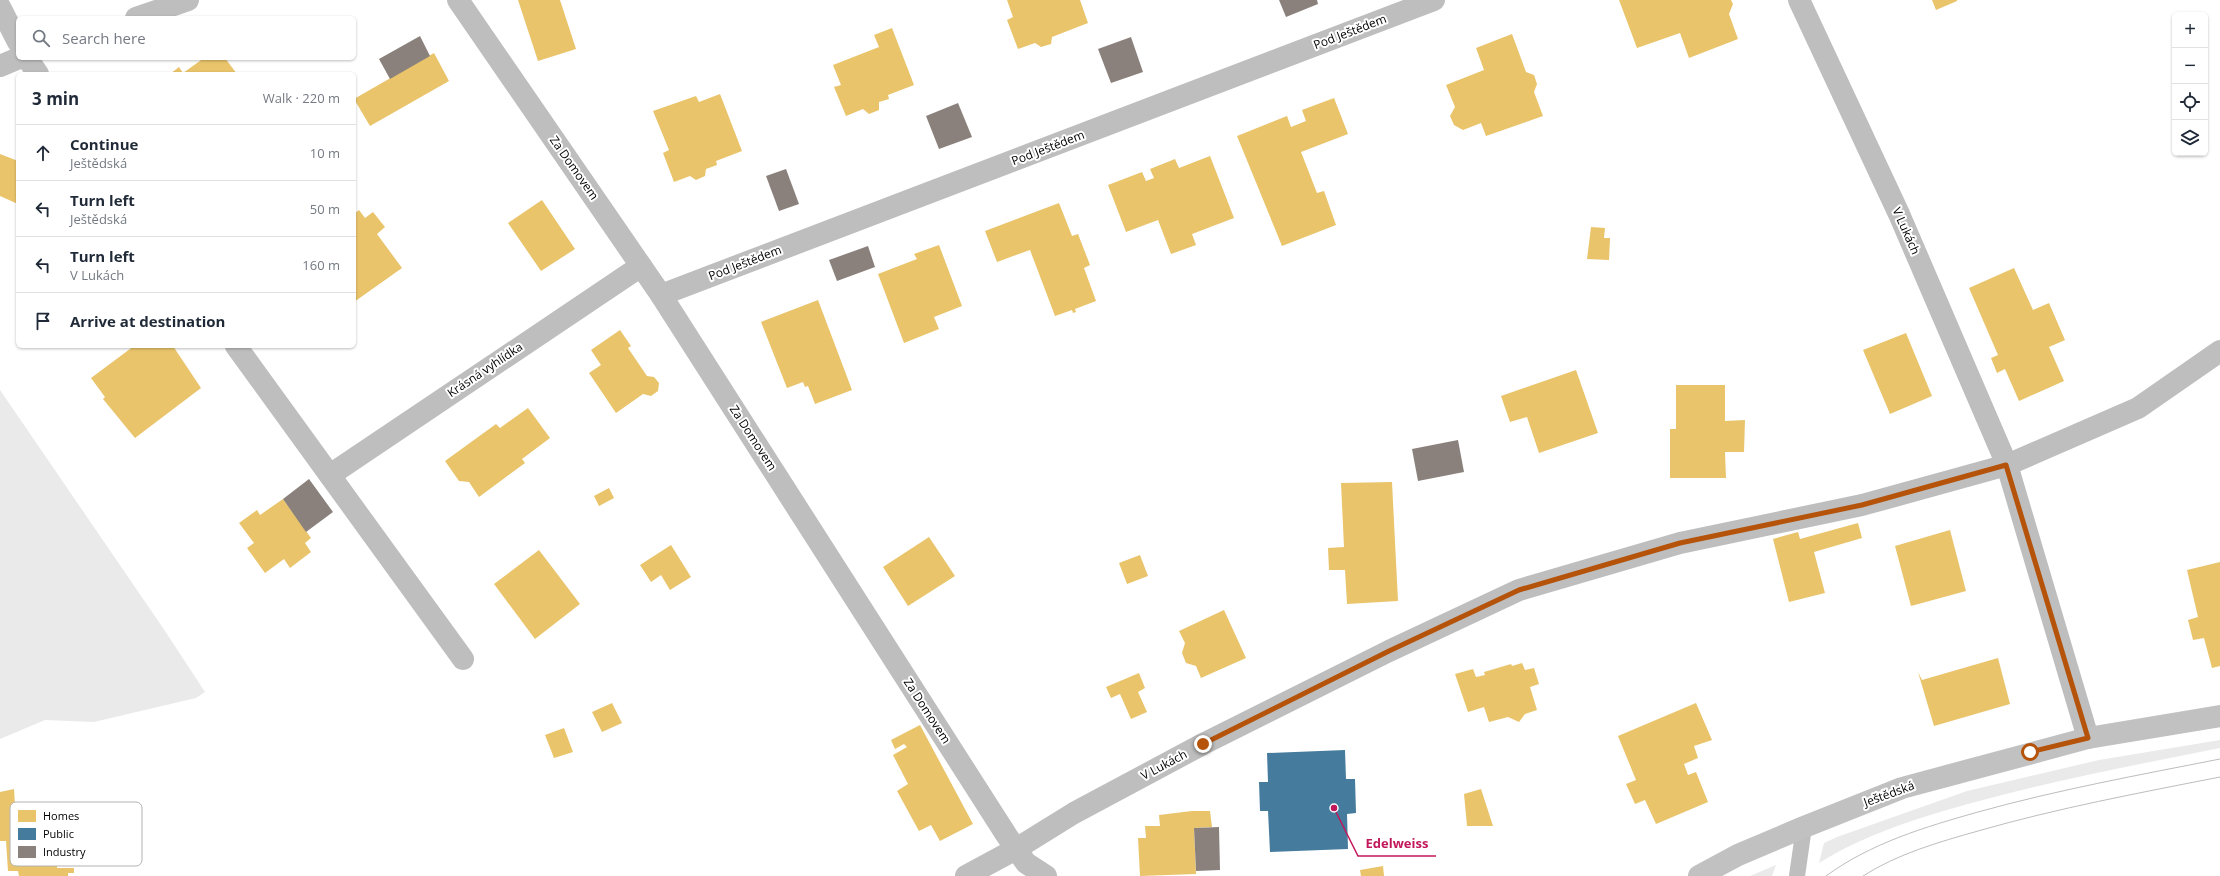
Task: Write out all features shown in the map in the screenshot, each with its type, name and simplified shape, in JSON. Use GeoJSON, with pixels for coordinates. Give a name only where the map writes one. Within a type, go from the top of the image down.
{"type":"FeatureCollection","features":[{"type":"Feature","properties":{"kind":"street"},"geometry":{"type":"LineString","coordinates":[[142,16],[188,0]]}},
{"type":"Feature","properties":{"kind":"street","name":"Za Domovem"},"geometry":{"type":"LineString","coordinates":[[458,0],[661,295],[1016,849],[1026,863],[1046,876]]}},
{"type":"Feature","properties":{"kind":"street","name":"Pod Ještědem"},"geometry":{"type":"LineString","coordinates":[[661,295],[1434,0]]}},
{"type":"Feature","properties":{"kind":"street","name":"V Lukách"},"geometry":{"type":"LineString","coordinates":[[1799,0],[1899,214],[2006,465]]}},
{"type":"Feature","properties":{"kind":"street"},"geometry":{"type":"LineString","coordinates":[[0,7],[16,38]]}},
{"type":"Feature","properties":{"kind":"street"},"geometry":{"type":"LineString","coordinates":[[0,66],[16,59]]}},
{"type":"Feature","properties":{"kind":"street"},"geometry":{"type":"LineString","coordinates":[[28,60],[37,72]]}},
{"type":"Feature","properties":{"kind":"street","name":"Krásná vyhlídka"},"geometry":{"type":"LineString","coordinates":[[330,475],[641,266]]}},
{"type":"Feature","properties":{"kind":"street"},"geometry":{"type":"LineString","coordinates":[[237,348],[463,659]]}},
{"type":"Feature","properties":{"kind":"street","name":"V Lukách"},"geometry":{"type":"LineString","coordinates":[[966,876],[1016,849],[1074,813],[1203,744],[1389,651],[1519,590],[1680,543],[1862,505],[2006,465],[2138,408],[2220,351]]}},
{"type":"Feature","properties":{"kind":"street"},"geometry":{"type":"LineString","coordinates":[[2006,465],[2088,738]]}},
{"type":"Feature","properties":{"kind":"street","name":"Ještědská"},"geometry":{"type":"LineString","coordinates":[[1699,876],[1738,855],[1902,788],[2088,738],[2220,716]]}},
{"type":"Feature","properties":{"kind":"lane"},"geometry":{"type":"LineString","coordinates":[[1797,876],[1804,827]]}},
{"type":"Feature","properties":{"kind":"shaded area"},"geometry":{"type":"Polygon","coordinates":[[[0,390],[205,692],[196,698],[94,722],[45,720],[0,739],[0,390]]]}},
{"type":"Feature","properties":{"kind":"shaded area"},"geometry":{"type":"Polygon","coordinates":[[[2220,740],[2220,748],[2062,781],[1930,815],[1872,836],[1819,863],[1824,843],[1967,791],[2099,760],[2220,740]]]}},
{"type":"Feature","properties":{"kind":"shaded area"},"geometry":{"type":"Polygon","coordinates":[[[1776,865],[1772,876],[1750,876],[1776,865]]]}},
{"type":"Feature","properties":{"kind":"building: Homes"},"geometry":{"type":"Polygon","coordinates":[[[518,0],[560,0],[576,49],[538,61],[518,0]]]}},
{"type":"Feature","properties":{"kind":"building: Homes"},"geometry":{"type":"Polygon","coordinates":[[[1007,0],[1080,0],[1088,23],[1052,37],[1051,44],[1041,47],[1035,43],[1018,49],[1007,20],[1013,17],[1007,0]]]}},
{"type":"Feature","properties":{"kind":"building: Homes"},"geometry":{"type":"Polygon","coordinates":[[[1619,0],[1731,0],[1733,4],[1729,14],[1738,39],[1689,58],[1680,33],[1637,48],[1619,0]]]}},
{"type":"Feature","properties":{"kind":"building: Homes"},"geometry":{"type":"Polygon","coordinates":[[[1932,0],[1957,0],[1957,1],[1936,10],[1932,0]]]}},
{"type":"Feature","properties":{"kind":"building: Homes"},"geometry":{"type":"Polygon","coordinates":[[[892,28],[914,85],[888,95],[889,99],[879,102],[879,110],[869,114],[863,109],[846,116],[834,87],[841,85],[833,65],[879,47],[874,35],[892,28]]]}},
{"type":"Feature","properties":{"kind":"building: Homes"},"geometry":{"type":"Polygon","coordinates":[[[1512,34],[1526,72],[1534,75],[1537,84],[1534,92],[1543,116],[1486,136],[1481,123],[1463,130],[1454,125],[1450,116],[1455,107],[1446,85],[1484,70],[1476,48],[1512,34]]]}},
{"type":"Feature","properties":{"kind":"building: Homes"},"geometry":{"type":"Polygon","coordinates":[[[434,53],[449,81],[370,126],[356,102],[356,98],[434,53]]]}},
{"type":"Feature","properties":{"kind":"building: Homes"},"geometry":{"type":"Polygon","coordinates":[[[201,60],[226,60],[236,72],[184,72],[201,60]]]}},
{"type":"Feature","properties":{"kind":"building: Homes"},"geometry":{"type":"Polygon","coordinates":[[[179,67],[182,72],[173,72],[179,67]]]}},
{"type":"Feature","properties":{"kind":"building: Homes"},"geometry":{"type":"Polygon","coordinates":[[[720,94],[742,151],[716,161],[717,165],[706,169],[705,176],[696,180],[690,176],[674,182],[663,153],[669,150],[653,111],[696,96],[699,102],[720,94]]]}},
{"type":"Feature","properties":{"kind":"building: Homes"},"geometry":{"type":"Polygon","coordinates":[[[1334,98],[1348,134],[1301,152],[1317,193],[1324,191],[1336,225],[1282,246],[1237,136],[1287,116],[1291,127],[1306,121],[1302,110],[1334,98]]]}},
{"type":"Feature","properties":{"kind":"building: Homes"},"geometry":{"type":"Polygon","coordinates":[[[0,154],[16,160],[16,203],[0,196],[0,154]]]}},
{"type":"Feature","properties":{"kind":"building: Homes"},"geometry":{"type":"Polygon","coordinates":[[[1210,156],[1234,218],[1192,234],[1196,245],[1171,254],[1158,220],[1126,232],[1108,185],[1142,172],[1146,181],[1154,178],[1150,169],[1175,159],[1179,168],[1210,156]]]}},
{"type":"Feature","properties":{"kind":"building: Homes"},"geometry":{"type":"Polygon","coordinates":[[[542,200],[575,249],[541,271],[508,223],[542,200]]]}},
{"type":"Feature","properties":{"kind":"building: Homes"},"geometry":{"type":"Polygon","coordinates":[[[1059,203],[1072,236],[1078,234],[1090,265],[1084,268],[1096,301],[1075,309],[1076,312],[1073,313],[1072,310],[1055,316],[1030,250],[997,262],[985,231],[1059,203]]]}},
{"type":"Feature","properties":{"kind":"building: Homes"},"geometry":{"type":"Polygon","coordinates":[[[359,210],[365,218],[373,212],[385,227],[377,234],[402,268],[356,301],[356,212],[359,210]]]}},
{"type":"Feature","properties":{"kind":"building: Homes"},"geometry":{"type":"Polygon","coordinates":[[[1591,227],[1605,228],[1604,238],[1610,238],[1609,260],[1587,259],[1591,227]]]}},
{"type":"Feature","properties":{"kind":"building: Homes"},"geometry":{"type":"Polygon","coordinates":[[[939,245],[962,306],[934,317],[939,329],[904,343],[878,274],[917,259],[914,254],[939,245]]]}},
{"type":"Feature","properties":{"kind":"building: Homes"},"geometry":{"type":"Polygon","coordinates":[[[2014,268],[2033,310],[2049,303],[2065,340],[2049,347],[2064,381],[2019,401],[2005,369],[1997,373],[1991,358],[1998,355],[1969,288],[2014,268]]]}},
{"type":"Feature","properties":{"kind":"building: Homes"},"geometry":{"type":"Polygon","coordinates":[[[818,300],[852,390],[815,404],[808,386],[805,387],[803,382],[787,388],[761,322],[818,300]]]}},
{"type":"Feature","properties":{"kind":"building: Homes"},"geometry":{"type":"Polygon","coordinates":[[[620,330],[631,346],[628,348],[647,376],[654,377],[659,383],[658,391],[651,396],[643,394],[616,413],[589,373],[601,365],[591,350],[620,330]]]}},
{"type":"Feature","properties":{"kind":"building: Homes"},"geometry":{"type":"Polygon","coordinates":[[[1906,333],[1932,396],[1890,414],[1863,350],[1906,333]]]}},
{"type":"Feature","properties":{"kind":"building: Homes"},"geometry":{"type":"Polygon","coordinates":[[[131,348],[174,348],[201,388],[135,438],[103,399],[105,397],[91,378],[131,348]]]}},
{"type":"Feature","properties":{"kind":"building: Homes"},"geometry":{"type":"Polygon","coordinates":[[[1576,370],[1598,433],[1539,453],[1527,417],[1510,422],[1501,396],[1576,370]]]}},
{"type":"Feature","properties":{"kind":"building: Homes"},"geometry":{"type":"Polygon","coordinates":[[[1676,385],[1725,385],[1725,421],[1745,420],[1744,452],[1725,452],[1726,478],[1670,478],[1670,429],[1676,429],[1676,385]]]}},
{"type":"Feature","properties":{"kind":"building: Homes"},"geometry":{"type":"Polygon","coordinates":[[[528,408],[550,438],[522,459],[525,463],[479,497],[469,482],[459,481],[445,461],[496,424],[500,428],[528,408]]]}},
{"type":"Feature","properties":{"kind":"building: Homes"},"geometry":{"type":"Polygon","coordinates":[[[1392,482],[1398,601],[1347,604],[1345,570],[1329,570],[1328,548],[1344,547],[1341,483],[1392,482]]]}},
{"type":"Feature","properties":{"kind":"building: Homes"},"geometry":{"type":"Polygon","coordinates":[[[609,488],[614,498],[599,506],[594,496],[609,488]]]}},
{"type":"Feature","properties":{"kind":"building: Homes"},"geometry":{"type":"Polygon","coordinates":[[[283,499],[311,538],[305,543],[311,552],[290,568],[284,559],[265,573],[247,548],[254,543],[239,523],[257,510],[260,515],[283,499]]]}},
{"type":"Feature","properties":{"kind":"building: Homes"},"geometry":{"type":"Polygon","coordinates":[[[1858,523],[1862,538],[1814,552],[1825,593],[1789,602],[1773,539],[1798,532],[1800,539],[1858,523]]]}},
{"type":"Feature","properties":{"kind":"building: Homes"},"geometry":{"type":"Polygon","coordinates":[[[1950,530],[1966,591],[1911,606],[1895,546],[1950,530]]]}},
{"type":"Feature","properties":{"kind":"building: Homes"},"geometry":{"type":"Polygon","coordinates":[[[929,537],[955,576],[908,606],[883,567],[929,537]]]}},
{"type":"Feature","properties":{"kind":"building: Homes"},"geometry":{"type":"Polygon","coordinates":[[[671,545],[691,577],[670,590],[661,575],[651,582],[640,565],[671,545]]]}},
{"type":"Feature","properties":{"kind":"building: Homes"},"geometry":{"type":"Polygon","coordinates":[[[539,550],[580,604],[535,639],[494,584],[539,550]]]}},
{"type":"Feature","properties":{"kind":"building: Homes"},"geometry":{"type":"Polygon","coordinates":[[[1140,555],[1148,576],[1127,584],[1119,563],[1140,555]]]}},
{"type":"Feature","properties":{"kind":"building: Homes"},"geometry":{"type":"Polygon","coordinates":[[[2220,562],[2220,666],[2212,668],[2204,638],[2193,640],[2188,620],[2198,617],[2187,570],[2220,562]]]}},
{"type":"Feature","properties":{"kind":"building: Homes"},"geometry":{"type":"Polygon","coordinates":[[[1224,610],[1246,658],[1201,678],[1196,666],[1186,663],[1182,653],[1185,643],[1179,631],[1224,610]]]}},
{"type":"Feature","properties":{"kind":"building: Homes"},"geometry":{"type":"Polygon","coordinates":[[[1998,658],[2010,704],[1934,726],[1918,672],[1922,680],[1998,658]]]}},
{"type":"Feature","properties":{"kind":"building: Homes"},"geometry":{"type":"Polygon","coordinates":[[[1522,663],[1525,670],[1534,668],[1539,684],[1530,687],[1537,710],[1525,714],[1519,722],[1508,717],[1489,722],[1484,707],[1468,712],[1455,674],[1473,669],[1476,677],[1485,675],[1484,672],[1511,664],[1512,666],[1522,663]]]}},
{"type":"Feature","properties":{"kind":"building: Homes"},"geometry":{"type":"Polygon","coordinates":[[[1139,673],[1145,688],[1138,692],[1147,712],[1131,719],[1120,694],[1111,698],[1106,687],[1139,673]]]}},
{"type":"Feature","properties":{"kind":"building: Homes"},"geometry":{"type":"Polygon","coordinates":[[[612,703],[622,723],[602,732],[592,712],[612,703]]]}},
{"type":"Feature","properties":{"kind":"building: Homes"},"geometry":{"type":"Polygon","coordinates":[[[1696,703],[1712,740],[1694,746],[1698,758],[1684,764],[1688,775],[1696,772],[1708,802],[1656,824],[1645,800],[1635,804],[1626,784],[1636,780],[1618,736],[1696,703]]]}},
{"type":"Feature","properties":{"kind":"building: Homes"},"geometry":{"type":"Polygon","coordinates":[[[920,725],[973,824],[940,841],[931,825],[919,831],[897,791],[908,784],[893,755],[907,747],[904,744],[895,749],[891,740],[920,725]]]}},
{"type":"Feature","properties":{"kind":"building: Homes"},"geometry":{"type":"Polygon","coordinates":[[[564,728],[573,752],[554,758],[545,735],[564,728]]]}},
{"type":"Feature","properties":{"kind":"building: Homes"},"geometry":{"type":"Polygon","coordinates":[[[14,789],[15,802],[10,802],[10,866],[57,866],[57,868],[74,868],[74,873],[68,873],[68,876],[19,876],[18,871],[8,871],[6,841],[0,841],[0,792],[14,789]]]}},
{"type":"Feature","properties":{"kind":"building: Homes"},"geometry":{"type":"Polygon","coordinates":[[[1481,789],[1493,826],[1467,826],[1464,794],[1481,789]]]}},
{"type":"Feature","properties":{"kind":"building: Homes"},"geometry":{"type":"Polygon","coordinates":[[[1192,811],[1210,811],[1212,827],[1194,828],[1196,874],[1140,876],[1138,838],[1146,838],[1145,826],[1160,826],[1159,815],[1192,811]]]}},
{"type":"Feature","properties":{"kind":"building: Homes"},"geometry":{"type":"Polygon","coordinates":[[[1383,866],[1384,876],[1361,876],[1360,870],[1383,866]]]}},
{"type":"Feature","properties":{"kind":"building: Public"},"geometry":{"type":"Polygon","coordinates":[[[1345,750],[1346,779],[1355,779],[1356,813],[1347,814],[1348,849],[1270,852],[1268,811],[1260,811],[1259,782],[1268,782],[1267,753],[1345,750]]]}},
{"type":"Feature","properties":{"kind":"building: Industry"},"geometry":{"type":"Polygon","coordinates":[[[1279,0],[1317,0],[1318,4],[1286,17],[1279,0]]]}},
{"type":"Feature","properties":{"kind":"building: Industry"},"geometry":{"type":"Polygon","coordinates":[[[420,36],[430,56],[390,79],[379,59],[420,36]]]}},
{"type":"Feature","properties":{"kind":"building: Industry"},"geometry":{"type":"Polygon","coordinates":[[[1131,37],[1143,72],[1111,83],[1098,49],[1131,37]]]}},
{"type":"Feature","properties":{"kind":"building: Industry"},"geometry":{"type":"Polygon","coordinates":[[[958,103],[972,137],[939,149],[926,116],[958,103]]]}},
{"type":"Feature","properties":{"kind":"building: Industry"},"geometry":{"type":"Polygon","coordinates":[[[786,169],[799,204],[779,211],[766,176],[786,169]]]}},
{"type":"Feature","properties":{"kind":"building: Industry"},"geometry":{"type":"Polygon","coordinates":[[[868,246],[875,267],[837,281],[829,260],[868,246]]]}},
{"type":"Feature","properties":{"kind":"building: Industry"},"geometry":{"type":"Polygon","coordinates":[[[1458,440],[1464,472],[1418,481],[1412,449],[1458,440]]]}},
{"type":"Feature","properties":{"kind":"building: Industry"},"geometry":{"type":"Polygon","coordinates":[[[309,479],[333,512],[306,532],[283,499],[309,479]]]}},
{"type":"Feature","properties":{"kind":"building: Industry"},"geometry":{"type":"Polygon","coordinates":[[[1219,827],[1220,870],[1196,871],[1194,828],[1219,827]]]}},
{"type":"Feature","properties":{"kind":"tram line"},"geometry":{"type":"LineString","coordinates":[[1826,876],[1843,864],[1880,845],[1918,830],[1958,818],[2008,804],[2068,790],[2220,759]]}},
{"type":"Feature","properties":{"kind":"tram line"},"geometry":{"type":"LineString","coordinates":[[1863,876],[1904,855],[1933,844],[1978,831],[2068,808],[2220,777]]}},
{"type":"Feature","properties":{"kind":"place","name":"Edelweiss"},"geometry":{"type":"Point","coordinates":[1334,808]}},
{"type":"Feature","properties":{"kind":"route"},"geometry":{"type":"LineString","coordinates":[[1203,744],[1389,651],[1519,590],[1680,543],[1862,505],[2006,465],[2088,738],[2030,752]]}}]}
